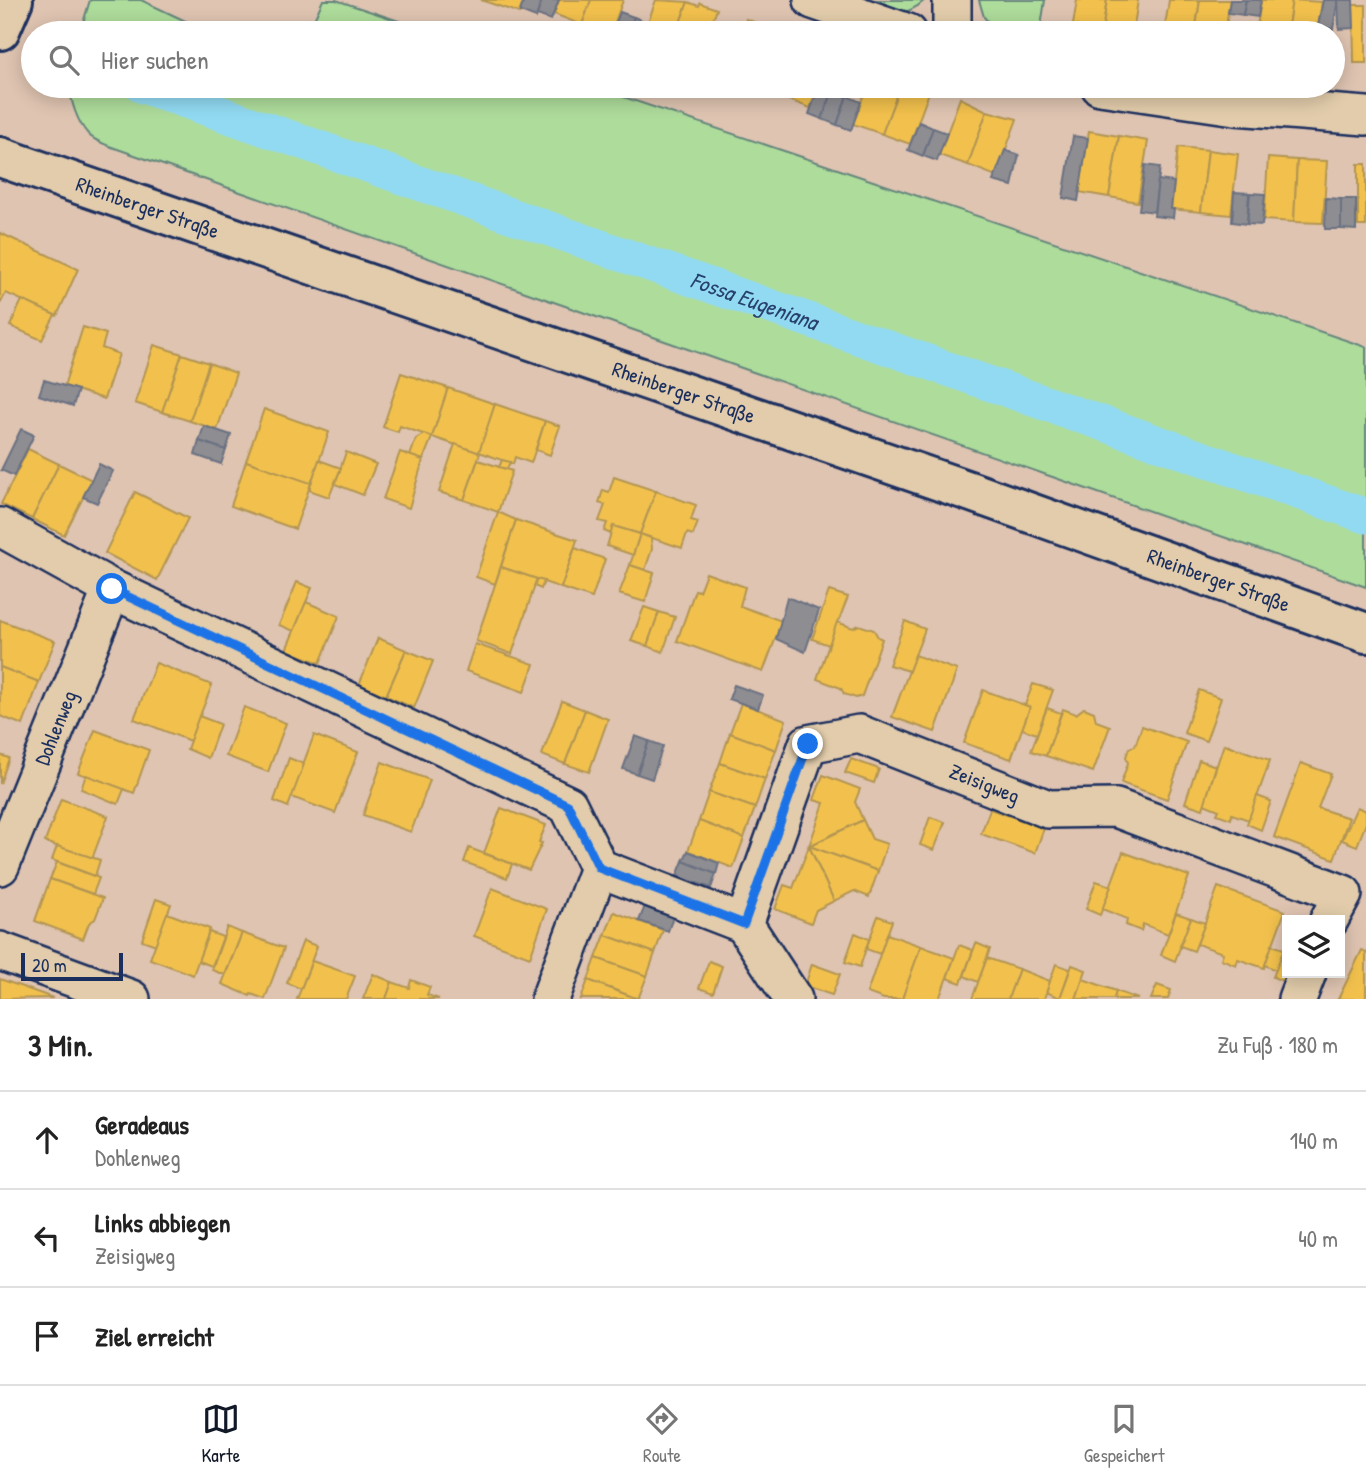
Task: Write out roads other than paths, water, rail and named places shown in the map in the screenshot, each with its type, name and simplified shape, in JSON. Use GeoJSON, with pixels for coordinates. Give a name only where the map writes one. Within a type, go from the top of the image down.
{"type":"FeatureCollection","features":[{"type":"Feature","properties":{"kind":"main road"},"geometry":{"type":"LineString","coordinates":[[0,30],[13,0]]}},
{"type":"Feature","properties":{"kind":"main road","name":"Rheinberger Straße"},"geometry":{"type":"LineString","coordinates":[[0,157],[969,491],[1366,633]]}},
{"type":"Feature","properties":{"kind":"street"},"geometry":{"type":"LineString","coordinates":[[813,0],[873,21]]}},
{"type":"Feature","properties":{"kind":"street"},"geometry":{"type":"LineString","coordinates":[[952,0],[952,21]]}},
{"type":"Feature","properties":{"kind":"street"},"geometry":{"type":"LineString","coordinates":[[1181,98],[1235,106],[1366,116]]}},
{"type":"Feature","properties":{"kind":"street"},"geometry":{"type":"LineString","coordinates":[[0,527],[112,589],[568,805],[599,868],[744,924],[793,999]]}},
{"type":"Feature","properties":{"kind":"street","name":"Dohlenweg"},"geometry":{"type":"LineString","coordinates":[[0,866],[112,589]]}},
{"type":"Feature","properties":{"kind":"street","name":"Zeisigweg"},"geometry":{"type":"LineString","coordinates":[[744,924],[808,744],[859,734],[1048,809],[1116,808],[1336,907]]}},
{"type":"Feature","properties":{"kind":"street"},"geometry":{"type":"LineString","coordinates":[[550,999],[599,868]]}},
{"type":"Feature","properties":{"kind":"street"},"geometry":{"type":"LineString","coordinates":[[0,951],[131,999]]}},
{"type":"Feature","properties":{"kind":"street"},"geometry":{"type":"LineString","coordinates":[[1297,999],[1305,978]]}},
{"type":"Feature","properties":{"kind":"waterway","name":"Fossa Eugeniana"},"geometry":{"type":"LineString","coordinates":[[177,98],[1366,516]]}}]}
